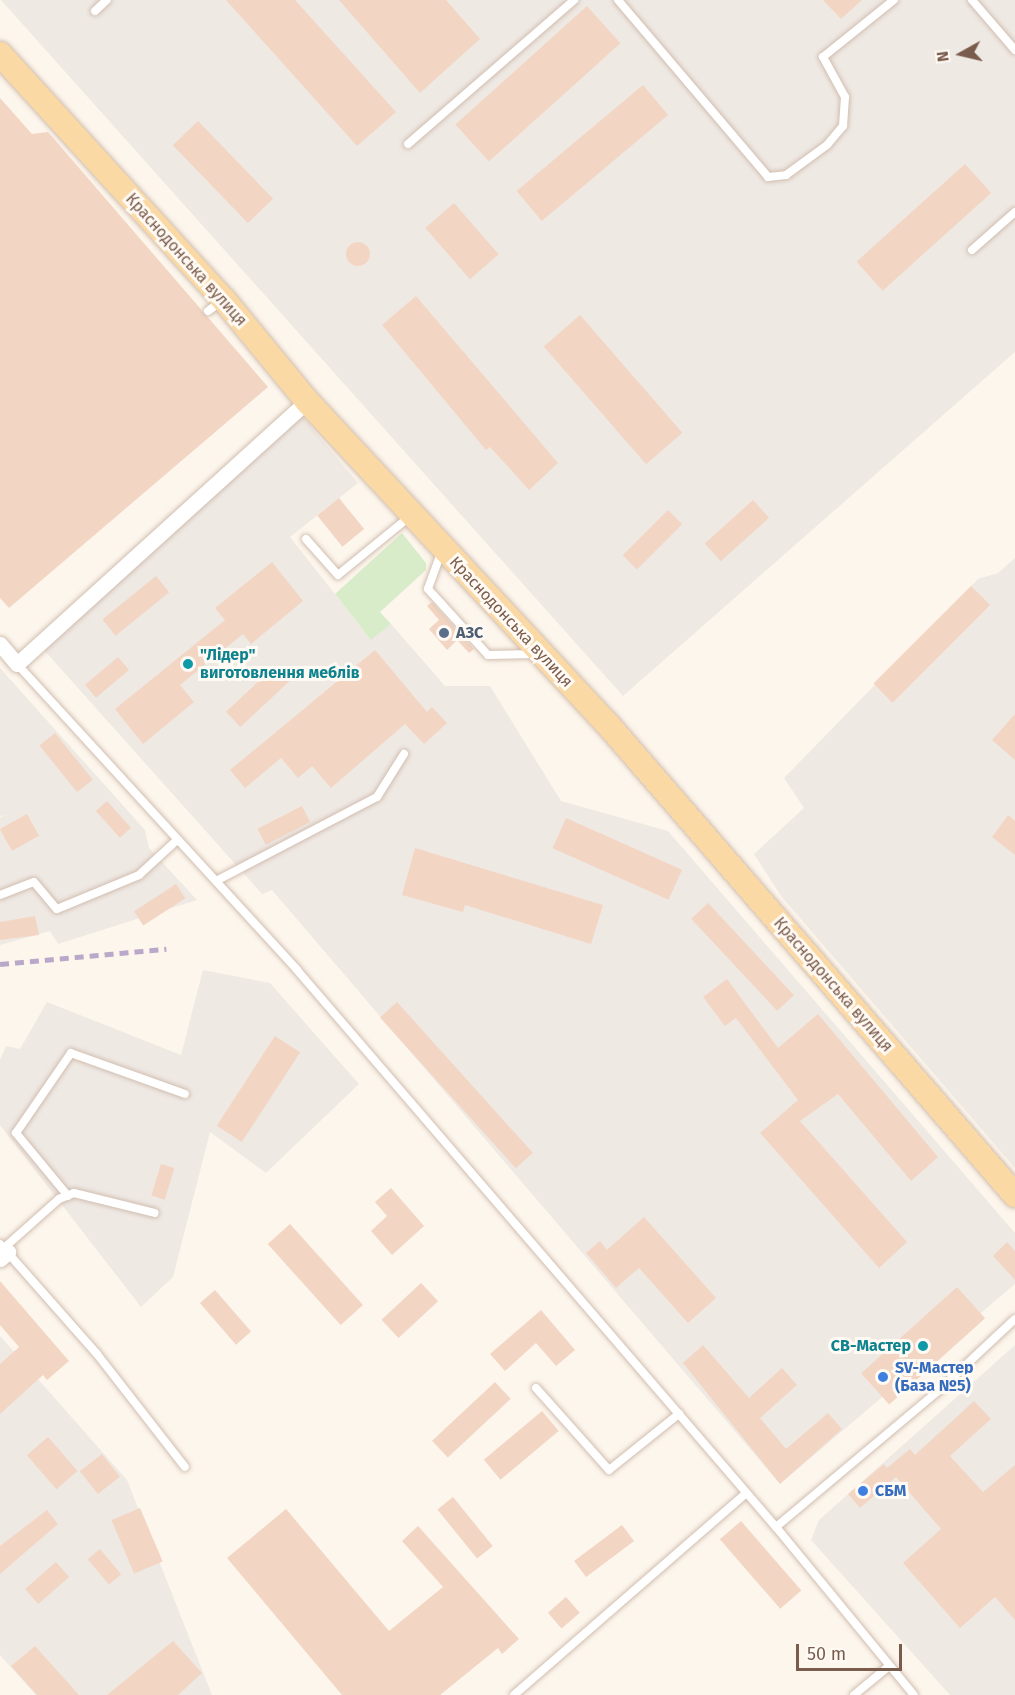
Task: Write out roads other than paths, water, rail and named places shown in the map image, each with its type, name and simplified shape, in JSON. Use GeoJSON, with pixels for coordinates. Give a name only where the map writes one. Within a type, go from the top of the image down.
{"type":"FeatureCollection","features":[{"type":"Feature","properties":{"kind":"main road","name":"Краснодонська вулиця"},"geometry":{"type":"LineString","coordinates":[[0,54],[216,305],[413,515],[539,654],[610,727],[1015,1195]]}},
{"type":"Feature","properties":{"kind":"street"},"geometry":{"type":"LineString","coordinates":[[0,644],[17,664],[307,401]]}},
{"type":"Feature","properties":{"kind":"lane"},"geometry":{"type":"LineString","coordinates":[[95,11],[107,0]]}},
{"type":"Feature","properties":{"kind":"lane"},"geometry":{"type":"LineString","coordinates":[[408,144],[574,0]]}},
{"type":"Feature","properties":{"kind":"lane"},"geometry":{"type":"LineString","coordinates":[[618,0],[768,177],[786,175],[827,145],[843,126],[845,97],[823,57],[894,0]]}},
{"type":"Feature","properties":{"kind":"lane"},"geometry":{"type":"LineString","coordinates":[[972,0],[1015,50]]}},
{"type":"Feature","properties":{"kind":"lane"},"geometry":{"type":"LineString","coordinates":[[972,250],[1015,212]]}},
{"type":"Feature","properties":{"kind":"lane"},"geometry":{"type":"LineString","coordinates":[[306,539],[338,576],[413,515]]}},
{"type":"Feature","properties":{"kind":"lane"},"geometry":{"type":"LineString","coordinates":[[442,548],[428,589],[488,655],[539,654]]}},
{"type":"Feature","properties":{"kind":"lane"},"geometry":{"type":"LineString","coordinates":[[17,664],[216,881],[679,1414],[745,1494],[776,1527],[914,1695]]}},
{"type":"Feature","properties":{"kind":"lane"},"geometry":{"type":"LineString","coordinates":[[216,881],[377,797],[404,754]]}},
{"type":"Feature","properties":{"kind":"lane"},"geometry":{"type":"LineString","coordinates":[[0,896],[34,882],[57,909],[139,875],[177,840]]}},
{"type":"Feature","properties":{"kind":"lane"},"geometry":{"type":"LineString","coordinates":[[68,1196],[16,1133],[71,1053],[185,1094]]}},
{"type":"Feature","properties":{"kind":"lane"},"geometry":{"type":"LineString","coordinates":[[155,1213],[74,1193],[3,1251],[97,1354],[185,1467]]}},
{"type":"Feature","properties":{"kind":"lane"},"geometry":{"type":"LineString","coordinates":[[776,1527],[938,1391],[1015,1319]]}},
{"type":"Feature","properties":{"kind":"lane"},"geometry":{"type":"LineString","coordinates":[[536,1388],[609,1470],[679,1414]]}},
{"type":"Feature","properties":{"kind":"lane"},"geometry":{"type":"LineString","coordinates":[[514,1695],[745,1494]]}},
{"type":"Feature","properties":{"kind":"lane"},"geometry":{"type":"LineString","coordinates":[[854,1695],[889,1666]]}},
{"type":"Feature","properties":{"kind":"railway"},"geometry":{"type":"LineString","coordinates":[[0,964],[166,949]]}},
{"type":"Feature","properties":{"kind":"place","name":"АЗС"},"geometry":{"type":"Point","coordinates":[444,633]}},
{"type":"Feature","properties":{"kind":"place","name":"\"Лідер\" виготовлення меблів"},"geometry":{"type":"Point","coordinates":[188,664]}},
{"type":"Feature","properties":{"kind":"place","name":"СВ-Мастер"},"geometry":{"type":"Point","coordinates":[923,1346]}},
{"type":"Feature","properties":{"kind":"place","name":"SV-Мастер (База №5)"},"geometry":{"type":"Point","coordinates":[883,1377]}},
{"type":"Feature","properties":{"kind":"place","name":"СБМ"},"geometry":{"type":"Point","coordinates":[863,1491]}}]}
